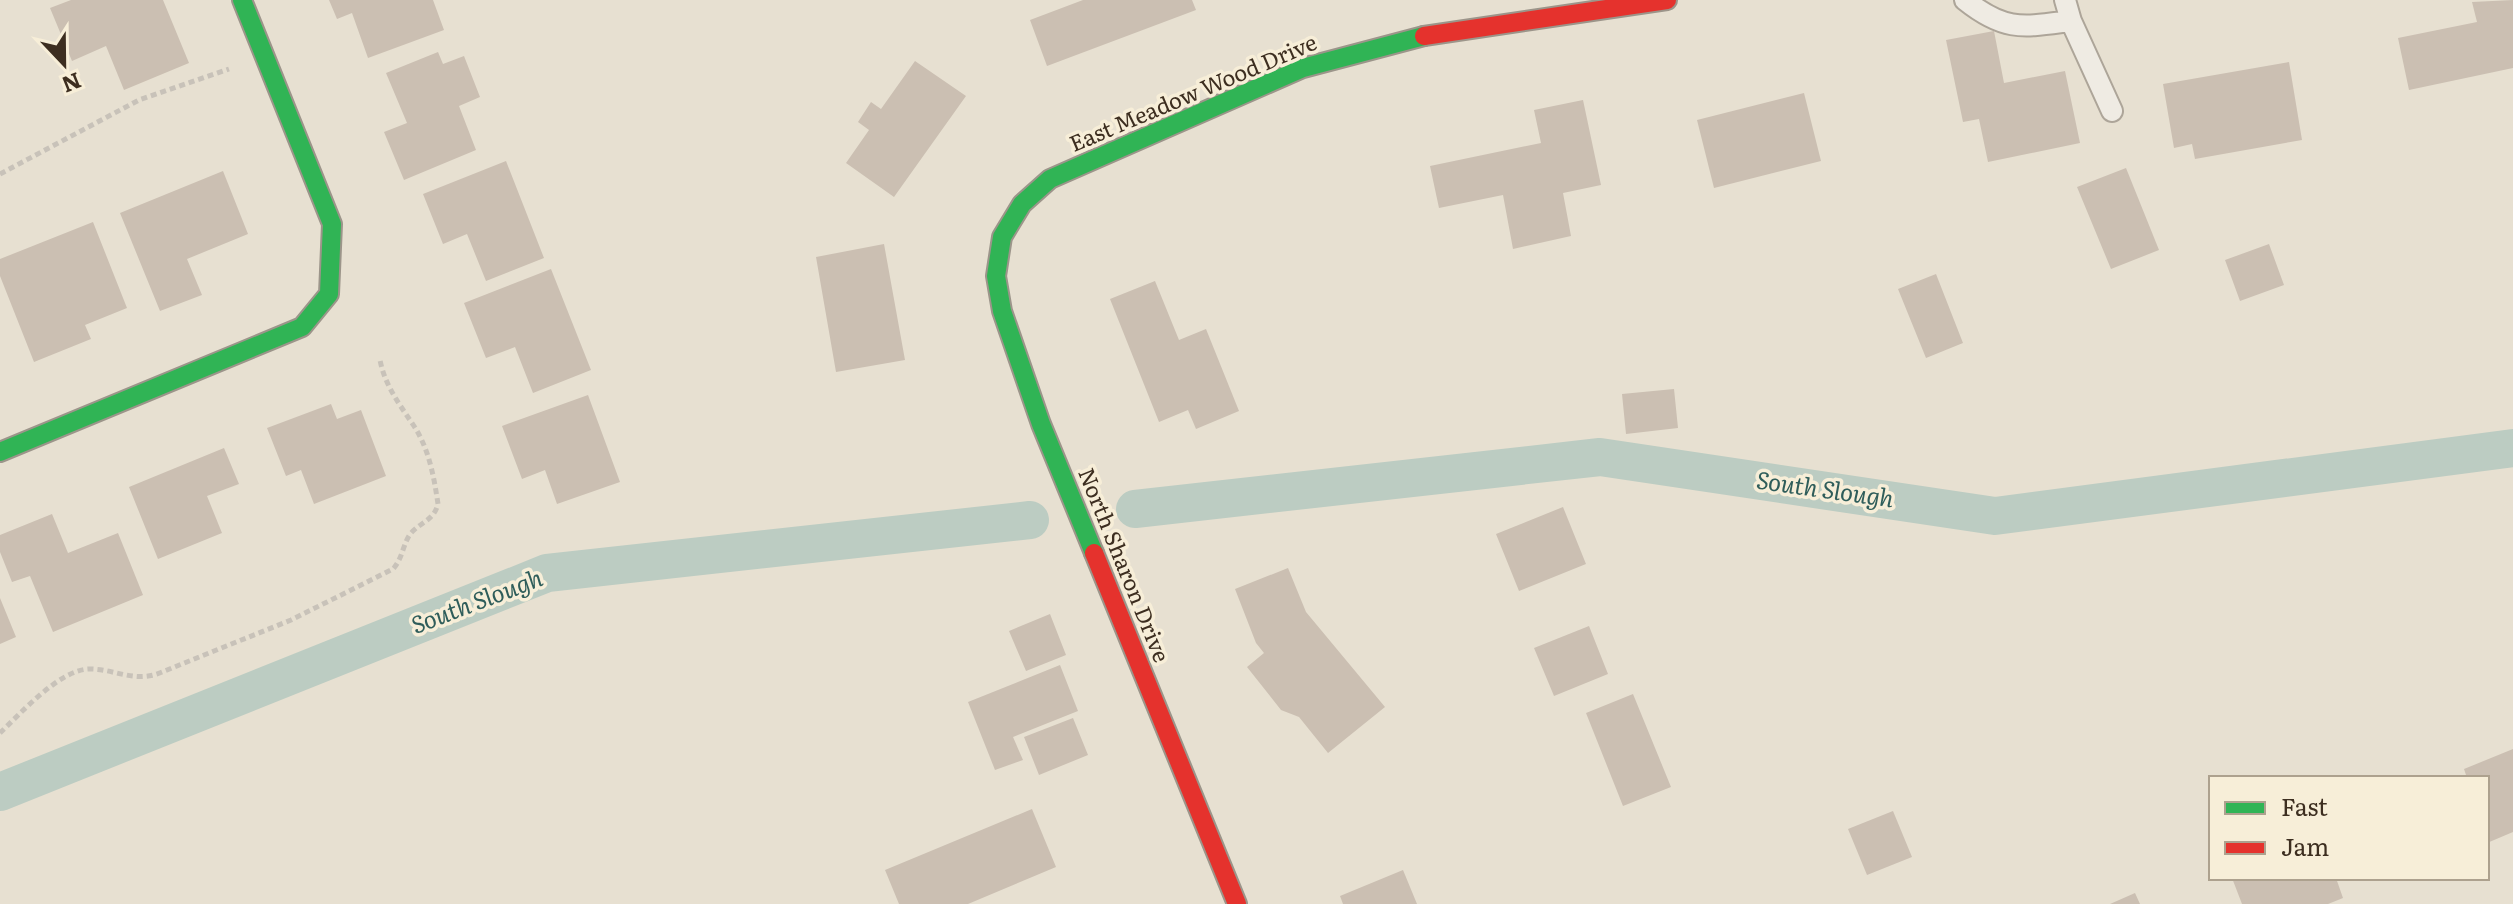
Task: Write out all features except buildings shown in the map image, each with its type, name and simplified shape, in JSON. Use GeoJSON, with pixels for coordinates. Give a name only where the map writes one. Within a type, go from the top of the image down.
{"type":"FeatureCollection","features":[{"type":"Feature","properties":{"kind":"street"},"geometry":{"type":"LineString","coordinates":[[0,452],[302,327],[329,294],[332,224],[242,0]]}},
{"type":"Feature","properties":{"kind":"street","name":"East Meadow Wood Drive"},"geometry":{"type":"LineString","coordinates":[[1002,237],[1022,204],[1050,179],[1303,68],[1423,36],[1667,0]]}},
{"type":"Feature","properties":{"kind":"street","name":"North Sharon Drive"},"geometry":{"type":"LineString","coordinates":[[1002,237],[996,276],[1002,311],[1036,410],[1237,904]]}},
{"type":"Feature","properties":{"kind":"lane"},"geometry":{"type":"LineString","coordinates":[[1965,0],[1985,16],[2008,26],[2031,27],[2071,21]]}},
{"type":"Feature","properties":{"kind":"lane"},"geometry":{"type":"LineString","coordinates":[[2065,0],[2071,21],[2112,111]]}},
{"type":"Feature","properties":{"kind":"path"},"geometry":{"type":"LineString","coordinates":[[0,174],[139,100],[243,64]]}},
{"type":"Feature","properties":{"kind":"path"},"geometry":{"type":"LineString","coordinates":[[0,733],[40,695],[77,671],[90,669],[144,679],[291,620],[393,569],[402,559],[411,533],[430,519],[438,504],[425,450],[414,426],[399,409],[380,360]]}},
{"type":"Feature","properties":{"kind":"waterway","name":"South Slough"},"geometry":{"type":"LineString","coordinates":[[1135,509],[1600,457],[1995,516],[2513,448]]}},
{"type":"Feature","properties":{"kind":"waterway","name":"South Slough"},"geometry":{"type":"LineString","coordinates":[[0,792],[547,573],[1030,520]]}},
{"type":"Feature","properties":{"kind":"traffic: fast"},"geometry":{"type":"LineString","coordinates":[[0,452],[302,327],[329,294],[332,224],[242,0]]}},
{"type":"Feature","properties":{"kind":"traffic: fast"},"geometry":{"type":"LineString","coordinates":[[1094,553],[1041,424],[1002,311],[996,276],[1002,237],[1022,204],[1050,179],[1303,68],[1424,36]]}},
{"type":"Feature","properties":{"kind":"traffic: jam"},"geometry":{"type":"LineString","coordinates":[[1424,36],[1667,0]]}},
{"type":"Feature","properties":{"kind":"traffic: jam"},"geometry":{"type":"LineString","coordinates":[[1094,553],[1237,904]]}}]}
